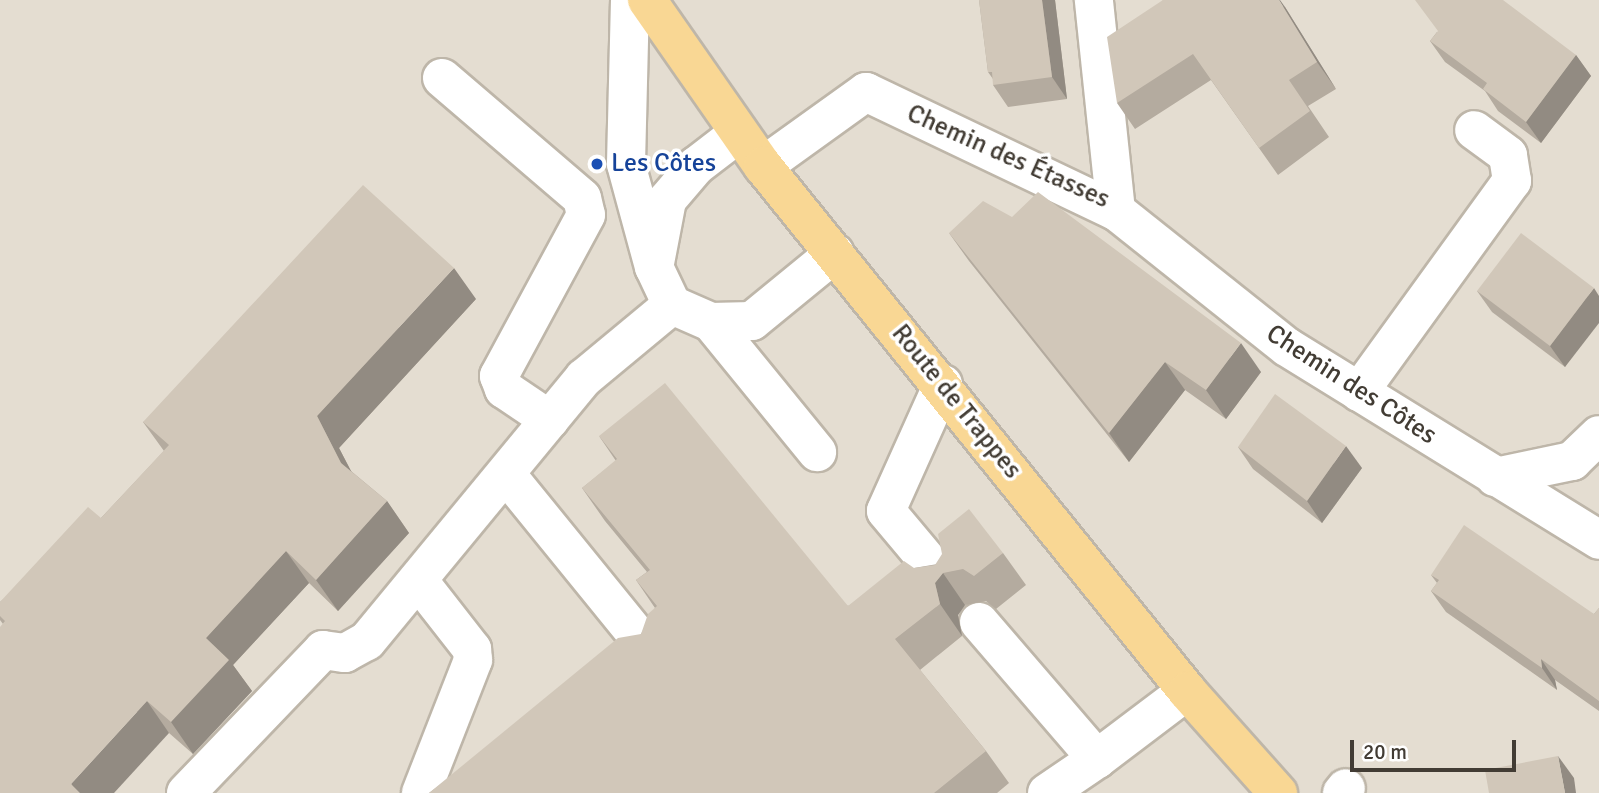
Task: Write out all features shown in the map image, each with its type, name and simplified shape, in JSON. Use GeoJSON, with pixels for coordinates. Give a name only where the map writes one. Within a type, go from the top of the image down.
{"type":"FeatureCollection","features":[{"type":"Feature","properties":{"kind":"main road","name":"Route de Trappes"},"geometry":{"type":"LineString","coordinates":[[647,0],[763,166],[943,384],[1187,691],[1278,793]]}},
{"type":"Feature","properties":{"kind":"street"},"geometry":{"type":"LineString","coordinates":[[630,0],[626,164],[654,267],[672,305],[711,322],[752,321],[835,253]]}},
{"type":"Feature","properties":{"kind":"street","name":"Chemin des Étasses"},"geometry":{"type":"LineString","coordinates":[[763,166],[866,92],[1116,211],[1106,5]]}},
{"type":"Feature","properties":{"kind":"street"},"geometry":{"type":"LineString","coordinates":[[442,78],[582,198],[586,215],[499,376],[504,390],[550,420]]}},
{"type":"Feature","properties":{"kind":"street"},"geometry":{"type":"LineString","coordinates":[[1359,392],[1512,181],[1508,155],[1474,130]]}},
{"type":"Feature","properties":{"kind":"street"},"geometry":{"type":"LineString","coordinates":[[654,267],[667,200],[696,166],[739,133]]}},
{"type":"Feature","properties":{"kind":"street","name":"Chemin des Côtes"},"geometry":{"type":"LineString","coordinates":[[1116,211],[1287,347],[1599,540]]}},
{"type":"Feature","properties":{"kind":"street"},"geometry":{"type":"LineString","coordinates":[[187,793],[323,650],[345,653],[367,641],[584,378],[672,305]]}},
{"type":"Feature","properties":{"kind":"street"},"geometry":{"type":"LineString","coordinates":[[711,322],[817,452]]}},
{"type":"Feature","properties":{"kind":"street"},"geometry":{"type":"LineString","coordinates":[[943,384],[886,511],[944,580]]}},
{"type":"Feature","properties":{"kind":"street"},"geometry":{"type":"LineString","coordinates":[[1495,477],[1572,461],[1599,435]]}},
{"type":"Feature","properties":{"kind":"street"},"geometry":{"type":"LineString","coordinates":[[506,474],[649,650]]}},
{"type":"Feature","properties":{"kind":"street"},"geometry":{"type":"LineString","coordinates":[[418,580],[472,649],[473,660],[421,793]]}},
{"type":"Feature","properties":{"kind":"street"},"geometry":{"type":"LineString","coordinates":[[979,622],[1097,759]]}},
{"type":"Feature","properties":{"kind":"street"},"geometry":{"type":"LineString","coordinates":[[1047,793],[1187,691]]}},
{"type":"Feature","properties":{"kind":"shaded area"},"geometry":{"type":"Polygon","coordinates":[[[0,0],[1599,0],[1599,793],[0,793],[0,0]]]}},
{"type":"Feature","properties":{"kind":"building"},"geometry":{"type":"Polygon","coordinates":[[[979,0],[1042,0],[1052,77],[993,85],[992,72],[988,72],[979,0]]]}},
{"type":"Feature","properties":{"kind":"building"},"geometry":{"type":"Polygon","coordinates":[[[1163,0],[1279,0],[1317,62],[1289,80],[1310,111],[1259,148],[1193,54],[1117,103],[1107,37],[1163,0]]]}},
{"type":"Feature","properties":{"kind":"building"},"geometry":{"type":"Polygon","coordinates":[[[1415,0],[1503,0],[1576,55],[1526,122],[1483,89],[1487,83],[1430,41],[1438,31],[1415,0]]]}},
{"type":"Feature","properties":{"kind":"building"},"geometry":{"type":"Polygon","coordinates":[[[363,185],[454,268],[317,416],[341,463],[387,501],[316,580],[286,551],[206,638],[229,660],[171,722],[147,701],[71,784],[80,793],[0,793],[0,627],[5,621],[0,616],[0,602],[88,507],[101,518],[169,445],[143,422],[363,185]]]}},
{"type":"Feature","properties":{"kind":"building"},"geometry":{"type":"Polygon","coordinates":[[[1038,192],[1241,343],[1206,390],[1165,362],[1109,433],[949,233],[983,201],[1012,217],[1038,192]]]}},
{"type":"Feature","properties":{"kind":"building"},"geometry":{"type":"Polygon","coordinates":[[[1521,233],[1594,288],[1550,346],[1477,291],[1521,233]]]}},
{"type":"Feature","properties":{"kind":"building"},"geometry":{"type":"Polygon","coordinates":[[[665,383],[848,606],[904,561],[914,568],[935,565],[942,554],[938,534],[969,509],[1003,553],[974,576],[963,569],[943,573],[935,583],[940,604],[895,639],[986,751],[934,793],[429,793],[618,638],[641,634],[648,614],[657,606],[636,580],[650,570],[582,488],[617,459],[599,436],[665,383]]]}},
{"type":"Feature","properties":{"kind":"building"},"geometry":{"type":"Polygon","coordinates":[[[1275,394],[1346,446],[1307,501],[1238,447],[1275,394]]]}},
{"type":"Feature","properties":{"kind":"building"},"geometry":{"type":"Polygon","coordinates":[[[1464,525],[1594,614],[1599,608],[1599,701],[1541,659],[1542,668],[1431,591],[1439,580],[1431,575],[1464,525]]]}},
{"type":"Feature","properties":{"kind":"building"},"geometry":{"type":"Polygon","coordinates":[[[1558,756],[1565,793],[1489,793],[1485,770],[1558,756]]]}},
{"type":"Feature","properties":{"kind":"place","name":"Les Côtes"},"geometry":{"type":"Point","coordinates":[597,164]}}]}
